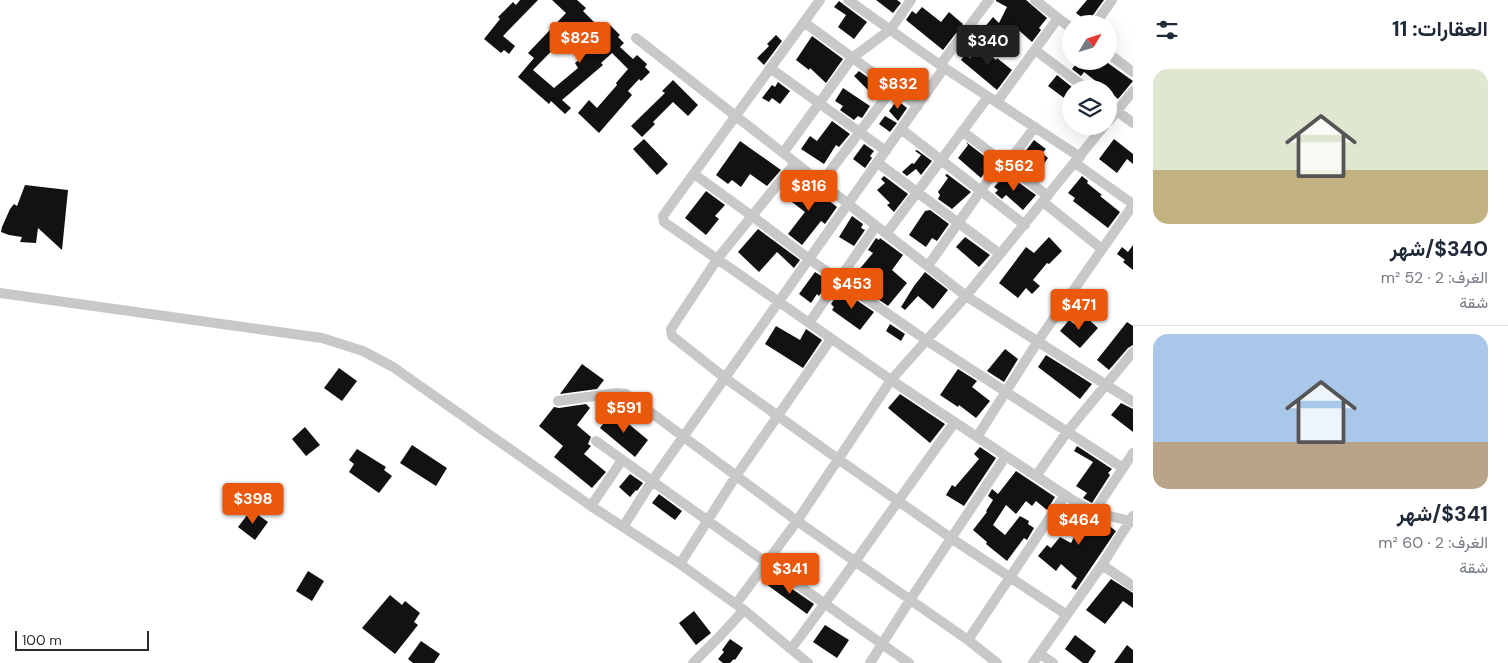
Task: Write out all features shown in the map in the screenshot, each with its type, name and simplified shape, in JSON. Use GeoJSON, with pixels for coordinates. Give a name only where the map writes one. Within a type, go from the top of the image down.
{"type":"FeatureCollection","features":[{"type":"Feature","properties":{"kind":"street"},"geometry":{"type":"LineString","coordinates":[[820,0],[663,216],[663,219],[667,225],[718,258],[779,303],[891,380],[1065,495],[1094,512],[1132,519],[1102,566],[1033,663]]}},
{"type":"Feature","properties":{"kind":"street"},"geometry":{"type":"LineString","coordinates":[[848,0],[942,66],[1035,127],[1133,205],[1038,341],[977,437]]}},
{"type":"Feature","properties":{"kind":"street"},"geometry":{"type":"LineString","coordinates":[[783,153],[852,58],[891,29],[911,0]]}},
{"type":"Feature","properties":{"kind":"street"},"geometry":{"type":"LineString","coordinates":[[623,527],[683,437],[918,106],[942,66],[989,0]]}},
{"type":"Feature","properties":{"kind":"street"},"geometry":{"type":"LineString","coordinates":[[1034,0],[1062,21]]}},
{"type":"Feature","properties":{"kind":"street"},"geometry":{"type":"LineString","coordinates":[[1101,15],[1112,0]]}},
{"type":"Feature","properties":{"kind":"street"},"geometry":{"type":"LineString","coordinates":[[886,234],[962,132],[993,100],[1035,50],[1058,18]]}},
{"type":"Feature","properties":{"kind":"street"},"geometry":{"type":"LineString","coordinates":[[804,22],[918,106]]}},
{"type":"Feature","properties":{"kind":"street"},"geometry":{"type":"LineString","coordinates":[[636,38],[966,296],[1133,402]]}},
{"type":"Feature","properties":{"kind":"street"},"geometry":{"type":"LineString","coordinates":[[1035,50],[1075,80]]}},
{"type":"Feature","properties":{"kind":"street"},"geometry":{"type":"LineString","coordinates":[[1118,61],[1133,72]]}},
{"type":"Feature","properties":{"kind":"street"},"geometry":{"type":"LineString","coordinates":[[770,68],[886,151]]}},
{"type":"Feature","properties":{"kind":"street"},"geometry":{"type":"LineString","coordinates":[[821,183],[893,88]]}},
{"type":"Feature","properties":{"kind":"street"},"geometry":{"type":"LineString","coordinates":[[1117,105],[1133,91]]}},
{"type":"Feature","properties":{"kind":"street"},"geometry":{"type":"LineString","coordinates":[[1117,111],[1133,123]]}},
{"type":"Feature","properties":{"kind":"street"},"geometry":{"type":"LineString","coordinates":[[928,266],[981,191],[1035,127]]}},
{"type":"Feature","properties":{"kind":"street"},"geometry":{"type":"LineString","coordinates":[[902,129],[1025,225]]}},
{"type":"Feature","properties":{"kind":"street"},"geometry":{"type":"LineString","coordinates":[[962,132],[1046,199],[1102,249]]}},
{"type":"Feature","properties":{"kind":"street"},"geometry":{"type":"LineString","coordinates":[[693,663],[720,636],[766,563],[797,521],[891,380],[966,296],[1097,135]]}},
{"type":"Feature","properties":{"kind":"street"},"geometry":{"type":"LineString","coordinates":[[795,162],[718,258],[671,328],[671,333],[725,378],[838,459],[951,538],[1067,615]]}},
{"type":"Feature","properties":{"kind":"street"},"geometry":{"type":"LineString","coordinates":[[878,163],[1000,254]]}},
{"type":"Feature","properties":{"kind":"street"},"geometry":{"type":"LineString","coordinates":[[694,174],[808,260],[926,340],[1123,468]]}},
{"type":"Feature","properties":{"kind":"street"},"geometry":{"type":"LineString","coordinates":[[809,323],[876,226]]}},
{"type":"Feature","properties":{"kind":"street"},"geometry":{"type":"LineString","coordinates":[[0,293],[322,338],[363,351],[393,367],[591,506],[680,564],[740,607],[808,663]]}},
{"type":"Feature","properties":{"kind":"street"},"geometry":{"type":"LineString","coordinates":[[680,564],[706,520],[831,338]]}},
{"type":"Feature","properties":{"kind":"street"},"geometry":{"type":"LineString","coordinates":[[1036,476],[1067,432],[1133,352]]}},
{"type":"Feature","properties":{"kind":"street"},"geometry":{"type":"LineString","coordinates":[[558,401],[617,393],[626,394],[797,521],[968,640],[997,663]]}},
{"type":"Feature","properties":{"kind":"street"},"geometry":{"type":"LineString","coordinates":[[791,648],[825,605],[897,500],[954,422]]}},
{"type":"Feature","properties":{"kind":"street"},"geometry":{"type":"LineString","coordinates":[[596,440],[652,482],[909,663]]}},
{"type":"Feature","properties":{"kind":"street"},"geometry":{"type":"LineString","coordinates":[[1094,512],[1133,453]]}},
{"type":"Feature","properties":{"kind":"street"},"geometry":{"type":"LineString","coordinates":[[870,663],[1006,456]]}},
{"type":"Feature","properties":{"kind":"street"},"geometry":{"type":"LineString","coordinates":[[591,506],[622,460]]}},
{"type":"Feature","properties":{"kind":"street"},"geometry":{"type":"LineString","coordinates":[[968,640],[1065,495]]}},
{"type":"Feature","properties":{"kind":"street"},"geometry":{"type":"LineString","coordinates":[[1102,566],[1133,586]]}},
{"type":"Feature","properties":{"kind":"street"},"geometry":{"type":"LineString","coordinates":[[1040,654],[1053,663]]}},
{"type":"Feature","properties":{"kind":"building"},"geometry":{"type":"Polygon","coordinates":[[[520,0],[538,0],[503,36],[515,46],[509,54],[504,50],[501,53],[484,39],[500,19],[498,17],[513,2],[516,5],[520,0]]]}},
{"type":"Feature","properties":{"kind":"building"},"geometry":{"type":"Polygon","coordinates":[[[552,0],[577,0],[586,8],[583,11],[597,25],[599,23],[605,29],[610,25],[620,35],[618,37],[624,43],[620,47],[633,59],[637,55],[647,64],[645,67],[650,72],[641,81],[639,79],[628,91],[632,95],[599,133],[578,113],[589,100],[597,108],[628,69],[612,53],[601,63],[603,65],[562,100],[571,108],[565,114],[551,101],[549,104],[518,77],[534,58],[528,53],[566,13],[552,0]],[[583,22],[578,24],[533,70],[554,88],[578,68],[575,63],[601,41],[583,22]]]}},
{"type":"Feature","properties":{"kind":"building"},"geometry":{"type":"Polygon","coordinates":[[[876,0],[897,0],[901,3],[893,13],[876,0]]]}},
{"type":"Feature","properties":{"kind":"building"},"geometry":{"type":"Polygon","coordinates":[[[996,0],[1026,0],[1047,18],[1032,42],[1013,25],[1010,32],[1007,29],[1001,41],[996,36],[990,36],[994,27],[984,28],[993,17],[999,23],[1007,7],[996,0]]]}},
{"type":"Feature","properties":{"kind":"building"},"geometry":{"type":"Polygon","coordinates":[[[1087,0],[1104,0],[1093,15],[1079,15],[1076,13],[1087,0]]]}},
{"type":"Feature","properties":{"kind":"building"},"geometry":{"type":"Polygon","coordinates":[[[839,1],[867,22],[854,39],[838,27],[846,15],[834,7],[839,1]]]}},
{"type":"Feature","properties":{"kind":"building"},"geometry":{"type":"Polygon","coordinates":[[[922,7],[941,22],[949,12],[963,24],[943,50],[906,20],[912,11],[916,14],[922,7]]]}},
{"type":"Feature","properties":{"kind":"building"},"geometry":{"type":"Polygon","coordinates":[[[776,35],[782,41],[764,65],[757,58],[769,46],[767,44],[776,35]]]}},
{"type":"Feature","properties":{"kind":"building"},"geometry":{"type":"Polygon","coordinates":[[[812,36],[843,59],[826,83],[810,68],[809,70],[796,60],[812,36]]]}},
{"type":"Feature","properties":{"kind":"building"},"geometry":{"type":"Polygon","coordinates":[[[978,47],[981,47],[996,60],[997,58],[1012,70],[997,90],[961,60],[965,54],[970,58],[978,47]]]}},
{"type":"Feature","properties":{"kind":"building"},"geometry":{"type":"Polygon","coordinates":[[[1073,70],[1118,70],[1133,81],[1118,99],[1117,80],[1094,80],[1084,72],[1081,76],[1073,70]]]}},
{"type":"Feature","properties":{"kind":"building"},"geometry":{"type":"Polygon","coordinates":[[[859,71],[884,89],[876,98],[854,76],[859,71]]]}},
{"type":"Feature","properties":{"kind":"building"},"geometry":{"type":"Polygon","coordinates":[[[1057,75],[1063,80],[1062,96],[1048,86],[1057,75]]]}},
{"type":"Feature","properties":{"kind":"building"},"geometry":{"type":"Polygon","coordinates":[[[673,80],[698,105],[688,116],[673,102],[653,122],[655,124],[642,137],[631,126],[665,93],[662,91],[673,80]]]}},
{"type":"Feature","properties":{"kind":"building"},"geometry":{"type":"Polygon","coordinates":[[[778,82],[790,91],[780,104],[772,98],[769,102],[762,98],[772,85],[775,87],[778,82]]]}},
{"type":"Feature","properties":{"kind":"building"},"geometry":{"type":"Polygon","coordinates":[[[843,88],[870,106],[862,118],[858,116],[854,120],[840,110],[843,106],[835,101],[843,88]]]}},
{"type":"Feature","properties":{"kind":"building"},"geometry":{"type":"Polygon","coordinates":[[[897,100],[907,108],[898,121],[889,111],[897,100]]]}},
{"type":"Feature","properties":{"kind":"building"},"geometry":{"type":"Polygon","coordinates":[[[885,116],[897,123],[890,132],[879,124],[885,116]]]}},
{"type":"Feature","properties":{"kind":"building"},"geometry":{"type":"Polygon","coordinates":[[[832,121],[850,134],[839,147],[836,145],[824,164],[801,149],[810,136],[817,141],[832,121]]]}},
{"type":"Feature","properties":{"kind":"building"},"geometry":{"type":"Polygon","coordinates":[[[644,139],[668,164],[657,175],[633,149],[644,139]]]}},
{"type":"Feature","properties":{"kind":"building"},"geometry":{"type":"Polygon","coordinates":[[[1114,139],[1133,154],[1133,164],[1127,159],[1117,173],[1099,159],[1114,139]]]}},
{"type":"Feature","properties":{"kind":"building"},"geometry":{"type":"Polygon","coordinates":[[[1034,140],[1046,149],[1042,153],[1048,158],[1034,177],[1021,167],[1025,162],[1020,158],[1034,140]]]}},
{"type":"Feature","properties":{"kind":"building"},"geometry":{"type":"Polygon","coordinates":[[[740,141],[781,170],[767,186],[750,174],[741,187],[732,180],[728,184],[716,175],[740,141]]]}},
{"type":"Feature","properties":{"kind":"building"},"geometry":{"type":"Polygon","coordinates":[[[966,142],[992,162],[981,178],[958,158],[968,145],[966,142]]]}},
{"type":"Feature","properties":{"kind":"building"},"geometry":{"type":"Polygon","coordinates":[[[864,144],[874,151],[870,156],[872,158],[865,168],[853,159],[864,144]]]}},
{"type":"Feature","properties":{"kind":"building"},"geometry":{"type":"Polygon","coordinates":[[[917,150],[932,161],[921,175],[916,169],[907,176],[902,172],[912,163],[914,164],[921,155],[915,151],[917,150]]]}},
{"type":"Feature","properties":{"kind":"building"},"geometry":{"type":"Polygon","coordinates":[[[947,174],[971,192],[952,209],[938,199],[940,195],[938,192],[948,178],[945,175],[947,174]]]}},
{"type":"Feature","properties":{"kind":"building"},"geometry":{"type":"Polygon","coordinates":[[[1005,175],[1009,179],[1011,177],[1036,195],[1023,210],[1006,195],[1002,199],[995,193],[998,190],[994,187],[1005,175]]]}},
{"type":"Feature","properties":{"kind":"building"},"geometry":{"type":"Polygon","coordinates":[[[884,176],[908,194],[894,212],[887,205],[890,203],[877,190],[885,183],[881,179],[884,176]]]}},
{"type":"Feature","properties":{"kind":"building"},"geometry":{"type":"Polygon","coordinates":[[[1082,176],[1088,181],[1087,183],[1102,195],[1100,196],[1120,212],[1108,228],[1073,201],[1075,198],[1068,193],[1082,176]]]}},
{"type":"Feature","properties":{"kind":"building"},"geometry":{"type":"Polygon","coordinates":[[[793,180],[815,197],[819,193],[837,207],[825,224],[821,221],[802,245],[788,234],[805,212],[788,199],[793,189],[788,186],[793,180]]]}},
{"type":"Feature","properties":{"kind":"building"},"geometry":{"type":"Polygon","coordinates":[[[25,185],[68,190],[62,250],[38,228],[36,243],[20,242],[22,237],[1,232],[10,209],[14,204],[17,206],[25,185]]]}},
{"type":"Feature","properties":{"kind":"building"},"geometry":{"type":"Polygon","coordinates":[[[706,191],[725,205],[715,216],[719,219],[706,235],[685,218],[706,191]]]}},
{"type":"Feature","properties":{"kind":"building"},"geometry":{"type":"Polygon","coordinates":[[[930,210],[949,224],[937,241],[932,238],[926,247],[909,235],[925,211],[930,210]]]}},
{"type":"Feature","properties":{"kind":"building"},"geometry":{"type":"Polygon","coordinates":[[[852,216],[863,224],[861,228],[865,230],[854,246],[839,237],[852,216]]]}},
{"type":"Feature","properties":{"kind":"building"},"geometry":{"type":"Polygon","coordinates":[[[758,229],[800,260],[794,268],[777,252],[759,272],[738,252],[758,229]]]}},
{"type":"Feature","properties":{"kind":"building"},"geometry":{"type":"Polygon","coordinates":[[[965,237],[990,255],[979,267],[956,247],[965,237]]]}},
{"type":"Feature","properties":{"kind":"building"},"geometry":{"type":"Polygon","coordinates":[[[1049,237],[1062,251],[1049,264],[1047,263],[1033,280],[1040,286],[1032,294],[1026,288],[1018,298],[999,283],[1026,247],[1034,253],[1049,237]]]}},
{"type":"Feature","properties":{"kind":"building"},"geometry":{"type":"Polygon","coordinates":[[[876,238],[879,240],[880,238],[903,255],[892,270],[907,283],[888,306],[854,282],[860,274],[857,272],[873,253],[868,250],[876,238]]]}},
{"type":"Feature","properties":{"kind":"building"},"geometry":{"type":"Polygon","coordinates":[[[1133,245],[1133,270],[1117,254],[1122,247],[1128,252],[1133,245]]]}},
{"type":"Feature","properties":{"kind":"building"},"geometry":{"type":"Polygon","coordinates":[[[815,272],[829,281],[819,296],[817,294],[811,303],[799,294],[815,272]]]}},
{"type":"Feature","properties":{"kind":"building"},"geometry":{"type":"Polygon","coordinates":[[[925,272],[948,290],[933,309],[918,296],[905,310],[901,307],[925,272]]]}},
{"type":"Feature","properties":{"kind":"building"},"geometry":{"type":"Polygon","coordinates":[[[843,291],[874,312],[860,330],[832,310],[834,307],[831,304],[837,295],[839,296],[843,291]]]}},
{"type":"Feature","properties":{"kind":"building"},"geometry":{"type":"Polygon","coordinates":[[[1083,314],[1098,328],[1080,348],[1060,331],[1069,320],[1074,324],[1083,314]]]}},
{"type":"Feature","properties":{"kind":"building"},"geometry":{"type":"Polygon","coordinates":[[[1127,322],[1133,326],[1133,345],[1128,348],[1109,370],[1097,360],[1127,322]]]}},
{"type":"Feature","properties":{"kind":"building"},"geometry":{"type":"Polygon","coordinates":[[[890,324],[905,334],[901,341],[886,331],[890,324]]]}},
{"type":"Feature","properties":{"kind":"building"},"geometry":{"type":"Polygon","coordinates":[[[776,326],[800,340],[806,329],[822,340],[803,368],[765,344],[776,326]]]}},
{"type":"Feature","properties":{"kind":"building"},"geometry":{"type":"Polygon","coordinates":[[[1005,349],[1018,359],[1004,382],[987,371],[1005,349]]]}},
{"type":"Feature","properties":{"kind":"building"},"geometry":{"type":"Polygon","coordinates":[[[1046,355],[1092,384],[1080,399],[1038,367],[1046,355]]]}},
{"type":"Feature","properties":{"kind":"building"},"geometry":{"type":"Polygon","coordinates":[[[582,364],[604,380],[597,389],[560,394],[582,364]]]}},
{"type":"Feature","properties":{"kind":"building"},"geometry":{"type":"Polygon","coordinates":[[[339,368],[357,381],[342,401],[324,388],[339,368]]]}},
{"type":"Feature","properties":{"kind":"building"},"geometry":{"type":"Polygon","coordinates":[[[958,369],[977,381],[972,387],[990,401],[976,418],[959,405],[958,407],[940,395],[958,369]]]}},
{"type":"Feature","properties":{"kind":"building"},"geometry":{"type":"Polygon","coordinates":[[[900,394],[945,424],[930,443],[888,408],[900,394]]]}},
{"type":"Feature","properties":{"kind":"building"},"geometry":{"type":"Polygon","coordinates":[[[1121,403],[1133,409],[1133,432],[1111,415],[1121,403]]]}},
{"type":"Feature","properties":{"kind":"building"},"geometry":{"type":"Polygon","coordinates":[[[586,404],[590,408],[577,425],[591,437],[588,444],[591,446],[584,454],[606,472],[592,488],[554,457],[563,446],[539,426],[554,407],[586,404]]]}},
{"type":"Feature","properties":{"kind":"building"},"geometry":{"type":"Polygon","coordinates":[[[613,411],[648,440],[635,457],[600,428],[613,411]]]}},
{"type":"Feature","properties":{"kind":"building"},"geometry":{"type":"Polygon","coordinates":[[[305,427],[320,445],[306,456],[292,439],[305,427]]]}},
{"type":"Feature","properties":{"kind":"building"},"geometry":{"type":"Polygon","coordinates":[[[412,445],[447,468],[436,486],[400,463],[412,445]]]}},
{"type":"Feature","properties":{"kind":"building"},"geometry":{"type":"Polygon","coordinates":[[[1077,446],[1112,469],[1092,503],[1083,498],[1087,493],[1076,486],[1093,462],[1074,451],[1077,446]]]}},
{"type":"Feature","properties":{"kind":"building"},"geometry":{"type":"Polygon","coordinates":[[[980,447],[996,458],[964,506],[946,495],[952,485],[955,487],[979,459],[974,454],[980,447]]]}},
{"type":"Feature","properties":{"kind":"building"},"geometry":{"type":"Polygon","coordinates":[[[357,449],[386,467],[384,470],[392,476],[379,493],[349,472],[354,464],[349,460],[357,449]]]}},
{"type":"Feature","properties":{"kind":"building"},"geometry":{"type":"Polygon","coordinates":[[[1016,471],[1055,497],[1047,510],[1036,501],[1032,506],[1026,501],[1016,514],[1006,505],[993,525],[1005,535],[1020,516],[1029,521],[1028,524],[1034,528],[1027,540],[1024,538],[1007,561],[986,544],[987,542],[973,530],[987,512],[993,500],[988,496],[992,489],[998,494],[1016,471]]]}},
{"type":"Feature","properties":{"kind":"building"},"geometry":{"type":"Polygon","coordinates":[[[630,474],[643,483],[630,497],[619,487],[630,474]]]}},
{"type":"Feature","properties":{"kind":"building"},"geometry":{"type":"Polygon","coordinates":[[[659,494],[682,511],[675,520],[652,503],[659,494]]]}},
{"type":"Feature","properties":{"kind":"building"},"geometry":{"type":"Polygon","coordinates":[[[1075,509],[1091,518],[1104,522],[1116,531],[1076,590],[1071,587],[1077,578],[1061,564],[1056,571],[1038,556],[1047,545],[1051,548],[1060,537],[1071,543],[1074,537],[1061,528],[1075,509]]]}},
{"type":"Feature","properties":{"kind":"building"},"geometry":{"type":"Polygon","coordinates":[[[251,510],[268,522],[255,540],[238,527],[251,510]]]}},
{"type":"Feature","properties":{"kind":"building"},"geometry":{"type":"Polygon","coordinates":[[[308,571],[324,581],[312,601],[296,591],[308,571]]]}},
{"type":"Feature","properties":{"kind":"building"},"geometry":{"type":"Polygon","coordinates":[[[772,575],[814,604],[807,614],[766,584],[772,575]]]}},
{"type":"Feature","properties":{"kind":"building"},"geometry":{"type":"Polygon","coordinates":[[[1111,579],[1133,593],[1133,608],[1123,601],[1105,624],[1086,610],[1111,579]]]}},
{"type":"Feature","properties":{"kind":"building"},"geometry":{"type":"Polygon","coordinates":[[[390,595],[402,605],[405,601],[420,613],[414,622],[418,625],[395,654],[362,628],[390,595]]]}},
{"type":"Feature","properties":{"kind":"building"},"geometry":{"type":"Polygon","coordinates":[[[694,611],[711,633],[696,645],[679,623],[694,611]]]}},
{"type":"Feature","properties":{"kind":"building"},"geometry":{"type":"Polygon","coordinates":[[[825,625],[849,640],[837,658],[813,642],[825,625]]]}},
{"type":"Feature","properties":{"kind":"building"},"geometry":{"type":"Polygon","coordinates":[[[1075,635],[1096,651],[1088,663],[1083,663],[1065,649],[1075,635]]]}},
{"type":"Feature","properties":{"kind":"building"},"geometry":{"type":"Polygon","coordinates":[[[730,639],[743,648],[735,660],[730,663],[723,663],[718,659],[724,652],[722,650],[730,639]]]}},
{"type":"Feature","properties":{"kind":"building"},"geometry":{"type":"Polygon","coordinates":[[[421,641],[440,654],[434,663],[413,663],[408,659],[421,641]]]}},
{"type":"Feature","properties":{"kind":"building"},"geometry":{"type":"Polygon","coordinates":[[[1127,645],[1133,650],[1133,663],[1114,663],[1127,645]]]}}]}
